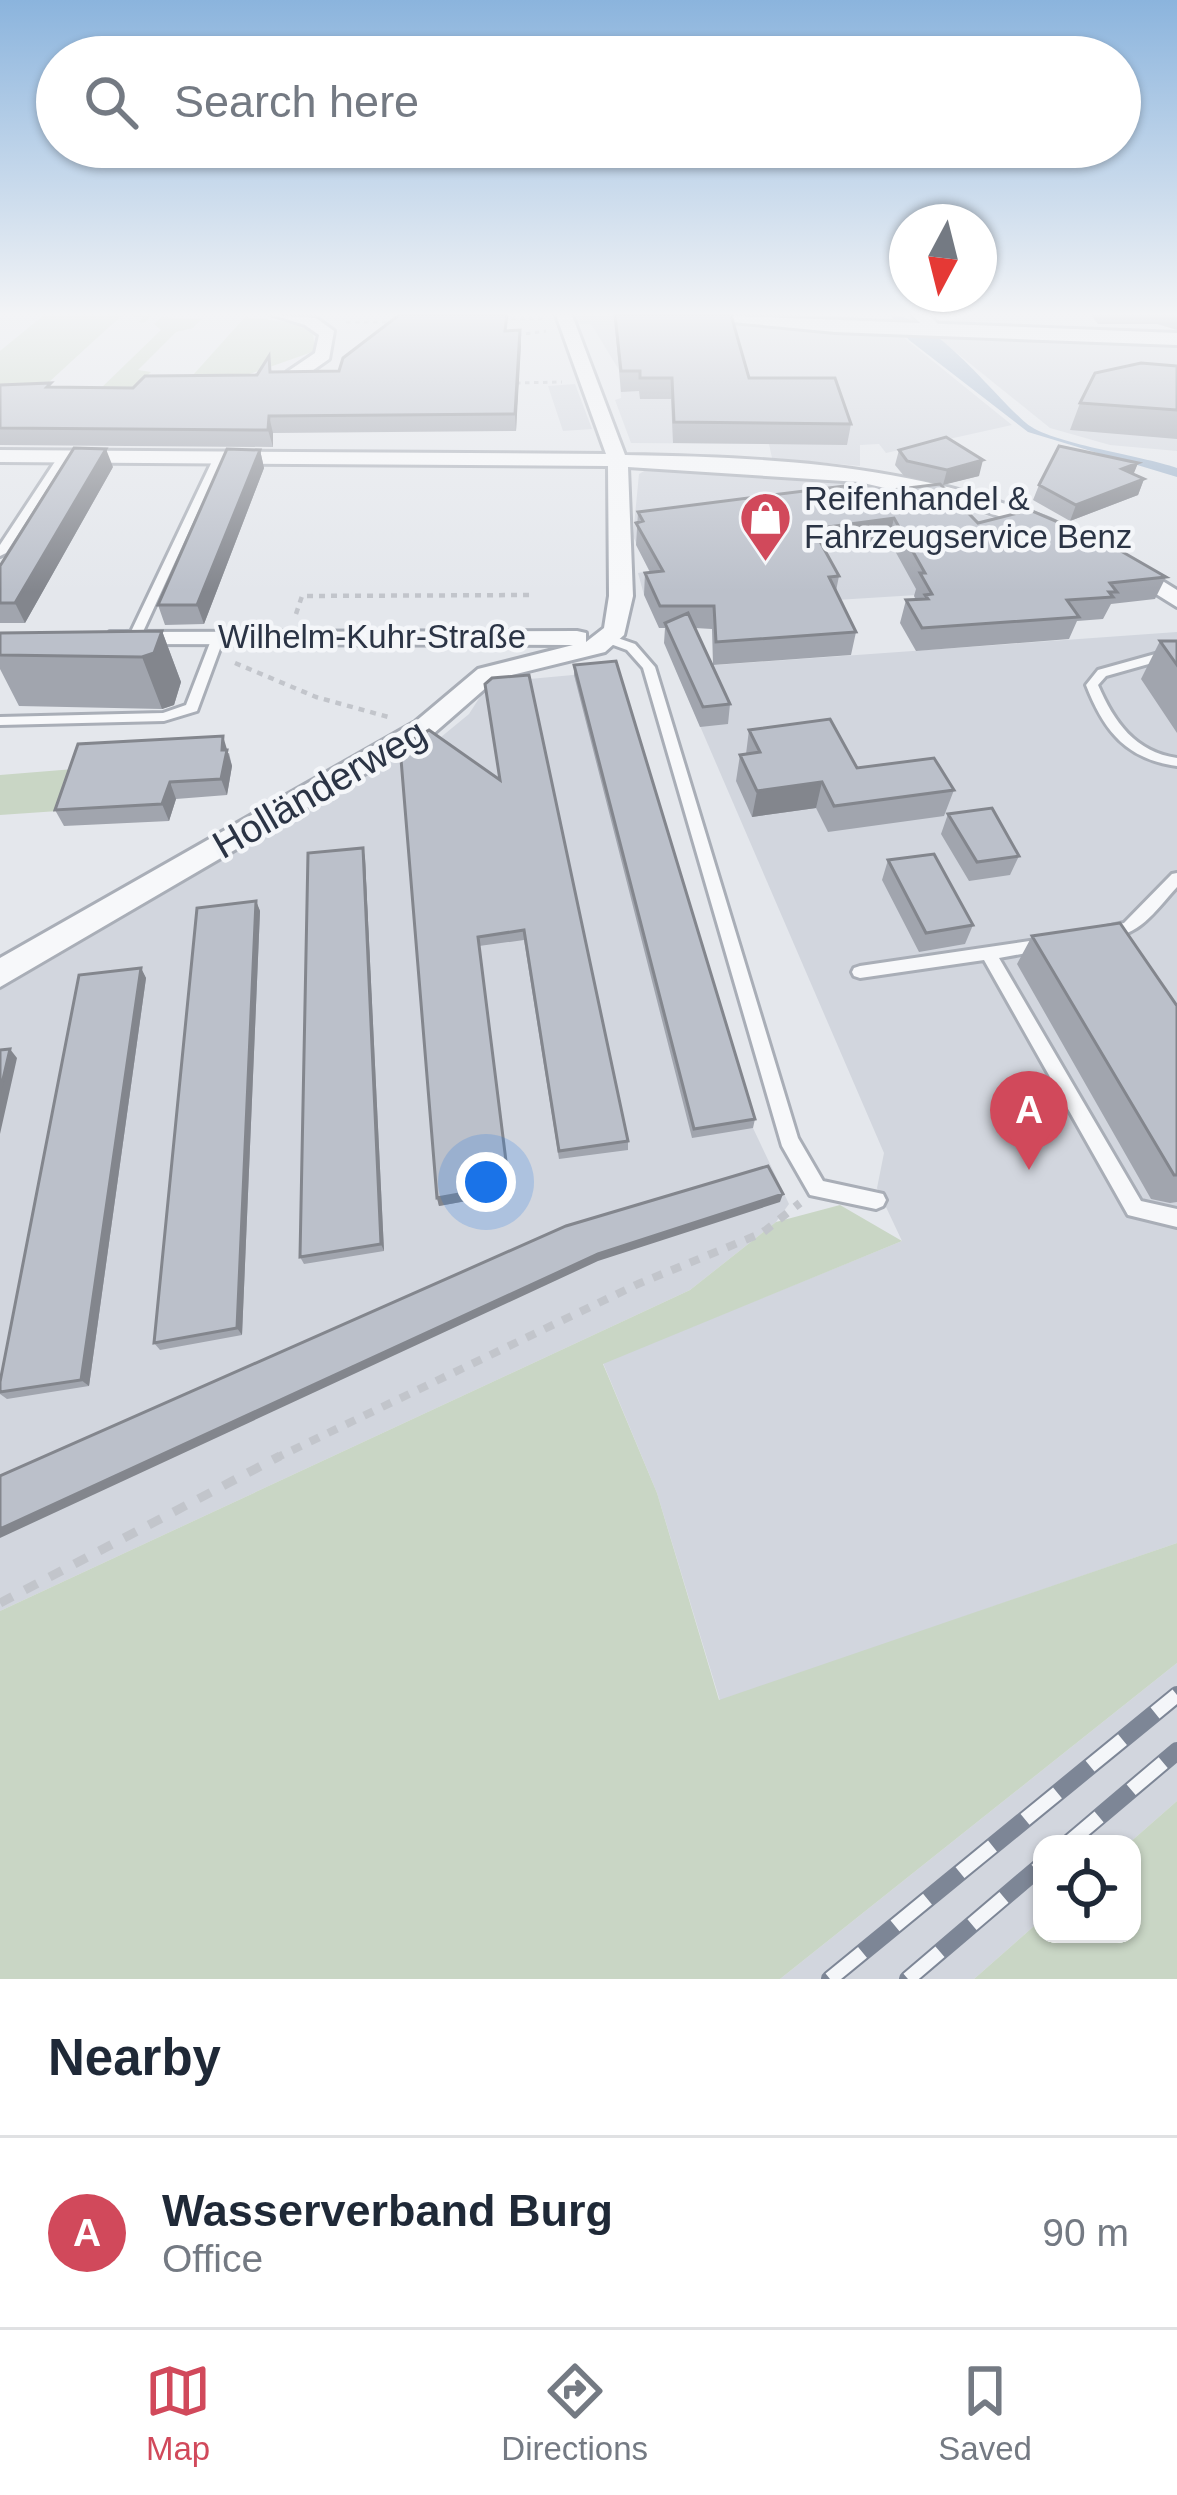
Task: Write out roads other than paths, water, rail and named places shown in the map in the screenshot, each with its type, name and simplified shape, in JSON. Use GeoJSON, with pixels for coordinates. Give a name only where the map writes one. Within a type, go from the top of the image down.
{"type":"FeatureCollection","features":[{"type":"Feature","properties":{"kind":"street"},"geometry":{"type":"LineString","coordinates":[[599,407],[618,460],[616,518],[622,596],[616,631],[609,639]]}},
{"type":"Feature","properties":{"kind":"street"},"geometry":{"type":"LineString","coordinates":[[0,456],[618,460],[801,467],[883,478],[968,499],[1071,537]]}},
{"type":"Feature","properties":{"kind":"street"},"geometry":{"type":"LineString","coordinates":[[1105,554],[1177,600]]}},
{"type":"Feature","properties":{"kind":"street","name":"Wilhelm-Kuhr-Straße"},"geometry":{"type":"LineString","coordinates":[[90,637],[216,644],[289,635],[609,639]]}},
{"type":"Feature","properties":{"kind":"street","name":"Holländerweg"},"geometry":{"type":"LineString","coordinates":[[0,974],[424,728],[487,674],[577,653],[609,639]]}},
{"type":"Feature","properties":{"kind":"lane"},"geometry":{"type":"LineString","coordinates":[[135,636],[219,455]]}},
{"type":"Feature","properties":{"kind":"lane"},"geometry":{"type":"LineString","coordinates":[[0,553],[63,456]]}},
{"type":"Feature","properties":{"kind":"lane"},"geometry":{"type":"LineString","coordinates":[[609,639],[632,647],[649,667],[789,1140],[817,1190],[876,1200]]}},
{"type":"Feature","properties":{"kind":"lane"},"geometry":{"type":"LineString","coordinates":[[0,721],[164,717],[186,712],[192,708],[216,644]]}},
{"type":"Feature","properties":{"kind":"lane"},"geometry":{"type":"LineString","coordinates":[[1177,652],[1102,674],[1092,685],[1125,742],[1153,760],[1177,762]]}},
{"type":"Feature","properties":{"kind":"lane"},"geometry":{"type":"LineString","coordinates":[[1077,939],[1129,928],[1177,878]]}},
{"type":"Feature","properties":{"kind":"lane"},"geometry":{"type":"LineString","coordinates":[[1114,931],[1125,948]]}},
{"type":"Feature","properties":{"kind":"lane"},"geometry":{"type":"LineString","coordinates":[[860,972],[1059,943]]}},
{"type":"Feature","properties":{"kind":"lane"},"geometry":{"type":"LineString","coordinates":[[988,953],[1136,1209],[1177,1218]]}},
{"type":"Feature","properties":{"kind":"water"},"geometry":{"type":"Polygon","coordinates":[[[996,407],[1009,407],[1038,430],[1075,443],[1177,468],[1177,477],[1028,432],[996,407]]]}},
{"type":"Feature","properties":{"kind":"railway"},"geometry":{"type":"LineString","coordinates":[[830,1979],[1177,1695]]}},
{"type":"Feature","properties":{"kind":"railway"},"geometry":{"type":"LineString","coordinates":[[1078,1835],[1177,1751]]}},
{"type":"Feature","properties":{"kind":"railway"},"geometry":{"type":"LineString","coordinates":[[908,1979],[1033,1873]]}},
{"type":"Feature","properties":{"kind":"place","name":"Reifenhandel & Fahrzeugservice Benz"},"geometry":{"type":"Point","coordinates":[765,563]}},
{"type":"Feature","properties":{"kind":"place","name":"Wasserverband Burg"},"geometry":{"type":"Point","coordinates":[1029,1170]}}]}
